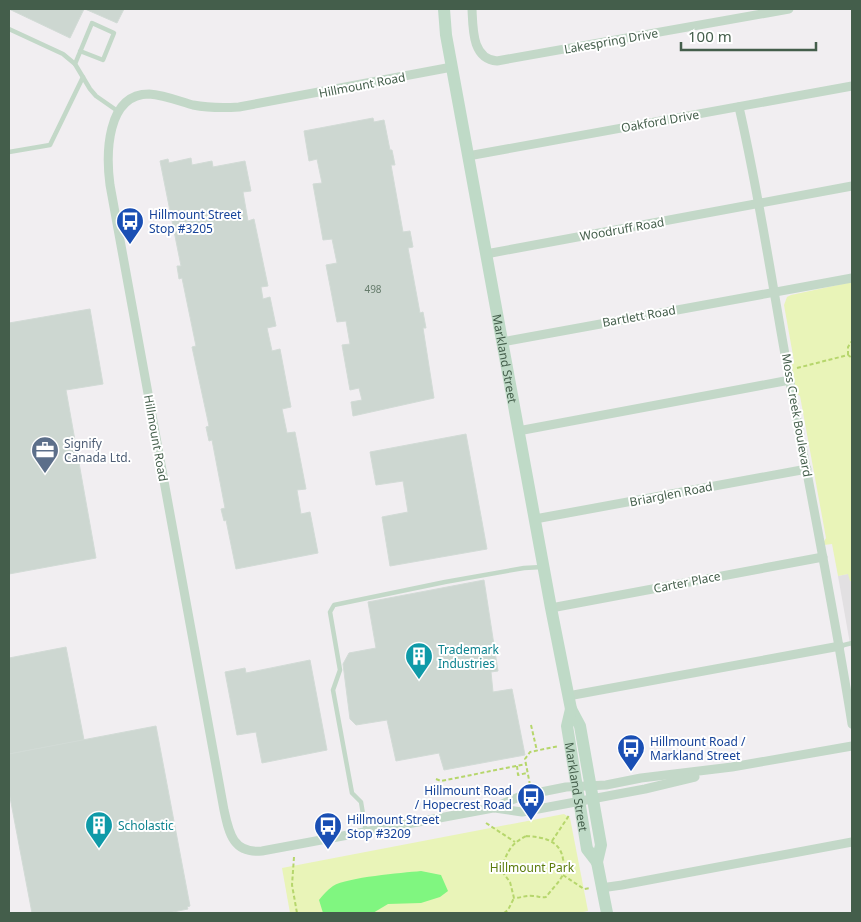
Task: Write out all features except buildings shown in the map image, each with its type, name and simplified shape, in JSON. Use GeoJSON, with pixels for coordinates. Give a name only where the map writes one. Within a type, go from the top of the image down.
{"type":"FeatureCollection","features":[{"type":"Feature","properties":{"kind":"street","name":"Markland Street"},"geometry":{"type":"LineString","coordinates":[[444,9],[446,35],[543,567],[570,703],[580,726],[591,786],[601,845],[598,862],[601,888],[607,913]]}},
{"type":"Feature","properties":{"kind":"street","name":"Lakespring Drive"},"geometry":{"type":"LineString","coordinates":[[472,9],[478,52],[486,59],[497,61],[789,9]]}},
{"type":"Feature","properties":{"kind":"street","name":"Hillmount Road"},"geometry":{"type":"LineString","coordinates":[[452,68],[239,107],[203,107],[156,95],[144,95],[129,100],[119,112],[112,127],[108,167],[110,184],[229,831],[236,843],[246,850],[254,851],[493,808],[521,796],[576,787],[732,768],[852,746]]}},
{"type":"Feature","properties":{"kind":"street","name":"Oakford Drive"},"geometry":{"type":"LineString","coordinates":[[468,156],[852,86]]}},
{"type":"Feature","properties":{"kind":"street","name":"Moss Creek Boulevard"},"geometry":{"type":"LineString","coordinates":[[739,107],[759,204],[822,557],[840,646],[852,724]]}},
{"type":"Feature","properties":{"kind":"street","name":"Woodruff Road"},"geometry":{"type":"LineString","coordinates":[[486,254],[852,186]]}},
{"type":"Feature","properties":{"kind":"street","name":"Bartlett Road"},"geometry":{"type":"LineString","coordinates":[[502,342],[852,278]]}},
{"type":"Feature","properties":{"kind":"street"},"geometry":{"type":"LineString","coordinates":[[518,431],[790,380]]}},
{"type":"Feature","properties":{"kind":"street","name":"Briarglen Road"},"geometry":{"type":"LineString","coordinates":[[535,519],[807,469]]}},
{"type":"Feature","properties":{"kind":"street","name":"Carter Place"},"geometry":{"type":"LineString","coordinates":[[551,608],[822,557]]}},
{"type":"Feature","properties":{"kind":"street"},"geometry":{"type":"LineString","coordinates":[[570,703],[840,646]]}},
{"type":"Feature","properties":{"kind":"street","name":"Markland Street"},"geometry":{"type":"LineString","coordinates":[[570,703],[567,726],[576,787],[587,849],[598,862]]}},
{"type":"Feature","properties":{"kind":"street","name":"Hillmount Road"},"geometry":{"type":"LineString","coordinates":[[493,808],[522,812],[645,789],[732,768]]}},
{"type":"Feature","properties":{"kind":"street"},"geometry":{"type":"LineString","coordinates":[[601,888],[852,842]]}},
{"type":"Feature","properties":{"kind":"lane"},"geometry":{"type":"LineString","coordinates":[[74,64],[92,23],[114,33],[103,60],[80,51]]}},
{"type":"Feature","properties":{"kind":"lane"},"geometry":{"type":"LineString","coordinates":[[9,29],[63,54],[74,64],[96,96],[119,112]]}},
{"type":"Feature","properties":{"kind":"lane"},"geometry":{"type":"LineString","coordinates":[[9,152],[50,145],[83,77]]}},
{"type":"Feature","properties":{"kind":"lane"},"geometry":{"type":"LineString","coordinates":[[366,832],[362,802],[352,794],[333,690],[340,670],[330,612],[334,605],[445,582],[524,568],[543,567]]}},
{"type":"Feature","properties":{"kind":"lane"},"geometry":{"type":"LineString","coordinates":[[840,646],[852,643]]}},
{"type":"Feature","properties":{"kind":"path"},"geometry":{"type":"LineString","coordinates":[[848,355],[848,347],[852,341]]}},
{"type":"Feature","properties":{"kind":"path"},"geometry":{"type":"LineString","coordinates":[[848,355],[852,358]]}},
{"type":"Feature","properties":{"kind":"path"},"geometry":{"type":"LineString","coordinates":[[794,369],[848,355]]}},
{"type":"Feature","properties":{"kind":"path"},"geometry":{"type":"LineString","coordinates":[[531,725],[537,751]]}},
{"type":"Feature","properties":{"kind":"path"},"geometry":{"type":"LineString","coordinates":[[531,788],[526,764],[526,759],[530,752],[559,746]]}},
{"type":"Feature","properties":{"kind":"path"},"geometry":{"type":"LineString","coordinates":[[436,779],[441,780],[526,764]]}},
{"type":"Feature","properties":{"kind":"path"},"geometry":{"type":"LineString","coordinates":[[517,766],[518,775],[528,773]]}},
{"type":"Feature","properties":{"kind":"path"},"geometry":{"type":"LineString","coordinates":[[552,841],[570,813]]}},
{"type":"Feature","properties":{"kind":"path"},"geometry":{"type":"LineString","coordinates":[[486,824],[515,842]]}},
{"type":"Feature","properties":{"kind":"path"},"geometry":{"type":"LineString","coordinates":[[504,913],[508,910],[514,898],[510,882],[501,870],[508,852],[515,842],[526,836],[540,837],[552,841],[559,847],[562,855],[563,875],[546,897],[530,895],[514,898]]}},
{"type":"Feature","properties":{"kind":"path"},"geometry":{"type":"LineString","coordinates":[[294,857],[292,885],[297,913]]}},
{"type":"Feature","properties":{"kind":"path"},"geometry":{"type":"LineString","coordinates":[[563,875],[584,889],[601,888]]}},
{"type":"Feature","properties":{"kind":"shaded area"},"geometry":{"type":"Polygon","coordinates":[[[852,573],[852,655],[838,576],[852,573]]]}},
{"type":"Feature","properties":{"kind":"shaded area"},"geometry":{"type":"Polygon","coordinates":[[[421,871],[441,875],[448,891],[440,897],[421,903],[388,904],[373,913],[323,913],[319,900],[333,886],[340,883],[375,876],[421,871]]]}},
{"type":"Feature","properties":{"kind":"green space"},"geometry":{"type":"Polygon","coordinates":[[[852,282],[852,581],[850,581],[848,574],[838,576],[832,544],[824,545],[823,543],[826,538],[800,396],[796,393],[791,366],[794,361],[784,305],[787,297],[791,295],[852,282]]]}},
{"type":"Feature","properties":{"kind":"green space","name":"Hillmount Park"},"geometry":{"type":"Polygon","coordinates":[[[564,814],[570,818],[588,911],[578,913],[290,913],[282,868],[564,814]]]}},
{"type":"Feature","properties":{"kind":"place","name":"Hillmount Street Stop #3205"},"geometry":{"type":"Point","coordinates":[130,245]}},
{"type":"Feature","properties":{"kind":"place","name":"Signify Canada Ltd."},"geometry":{"type":"Point","coordinates":[45,474]}},
{"type":"Feature","properties":{"kind":"place","name":"Trademark Industries"},"geometry":{"type":"Point","coordinates":[419,680]}},
{"type":"Feature","properties":{"kind":"place","name":"Hillmount Road / Markland Street"},"geometry":{"type":"Point","coordinates":[631,772]}},
{"type":"Feature","properties":{"kind":"place","name":"Hillmount Road / Hopecrest Road"},"geometry":{"type":"Point","coordinates":[531,821]}},
{"type":"Feature","properties":{"kind":"place","name":"Scholastic"},"geometry":{"type":"Point","coordinates":[99,849]}},
{"type":"Feature","properties":{"kind":"place","name":"Hillmount Street Stop #3209"},"geometry":{"type":"Point","coordinates":[328,850]}}]}
